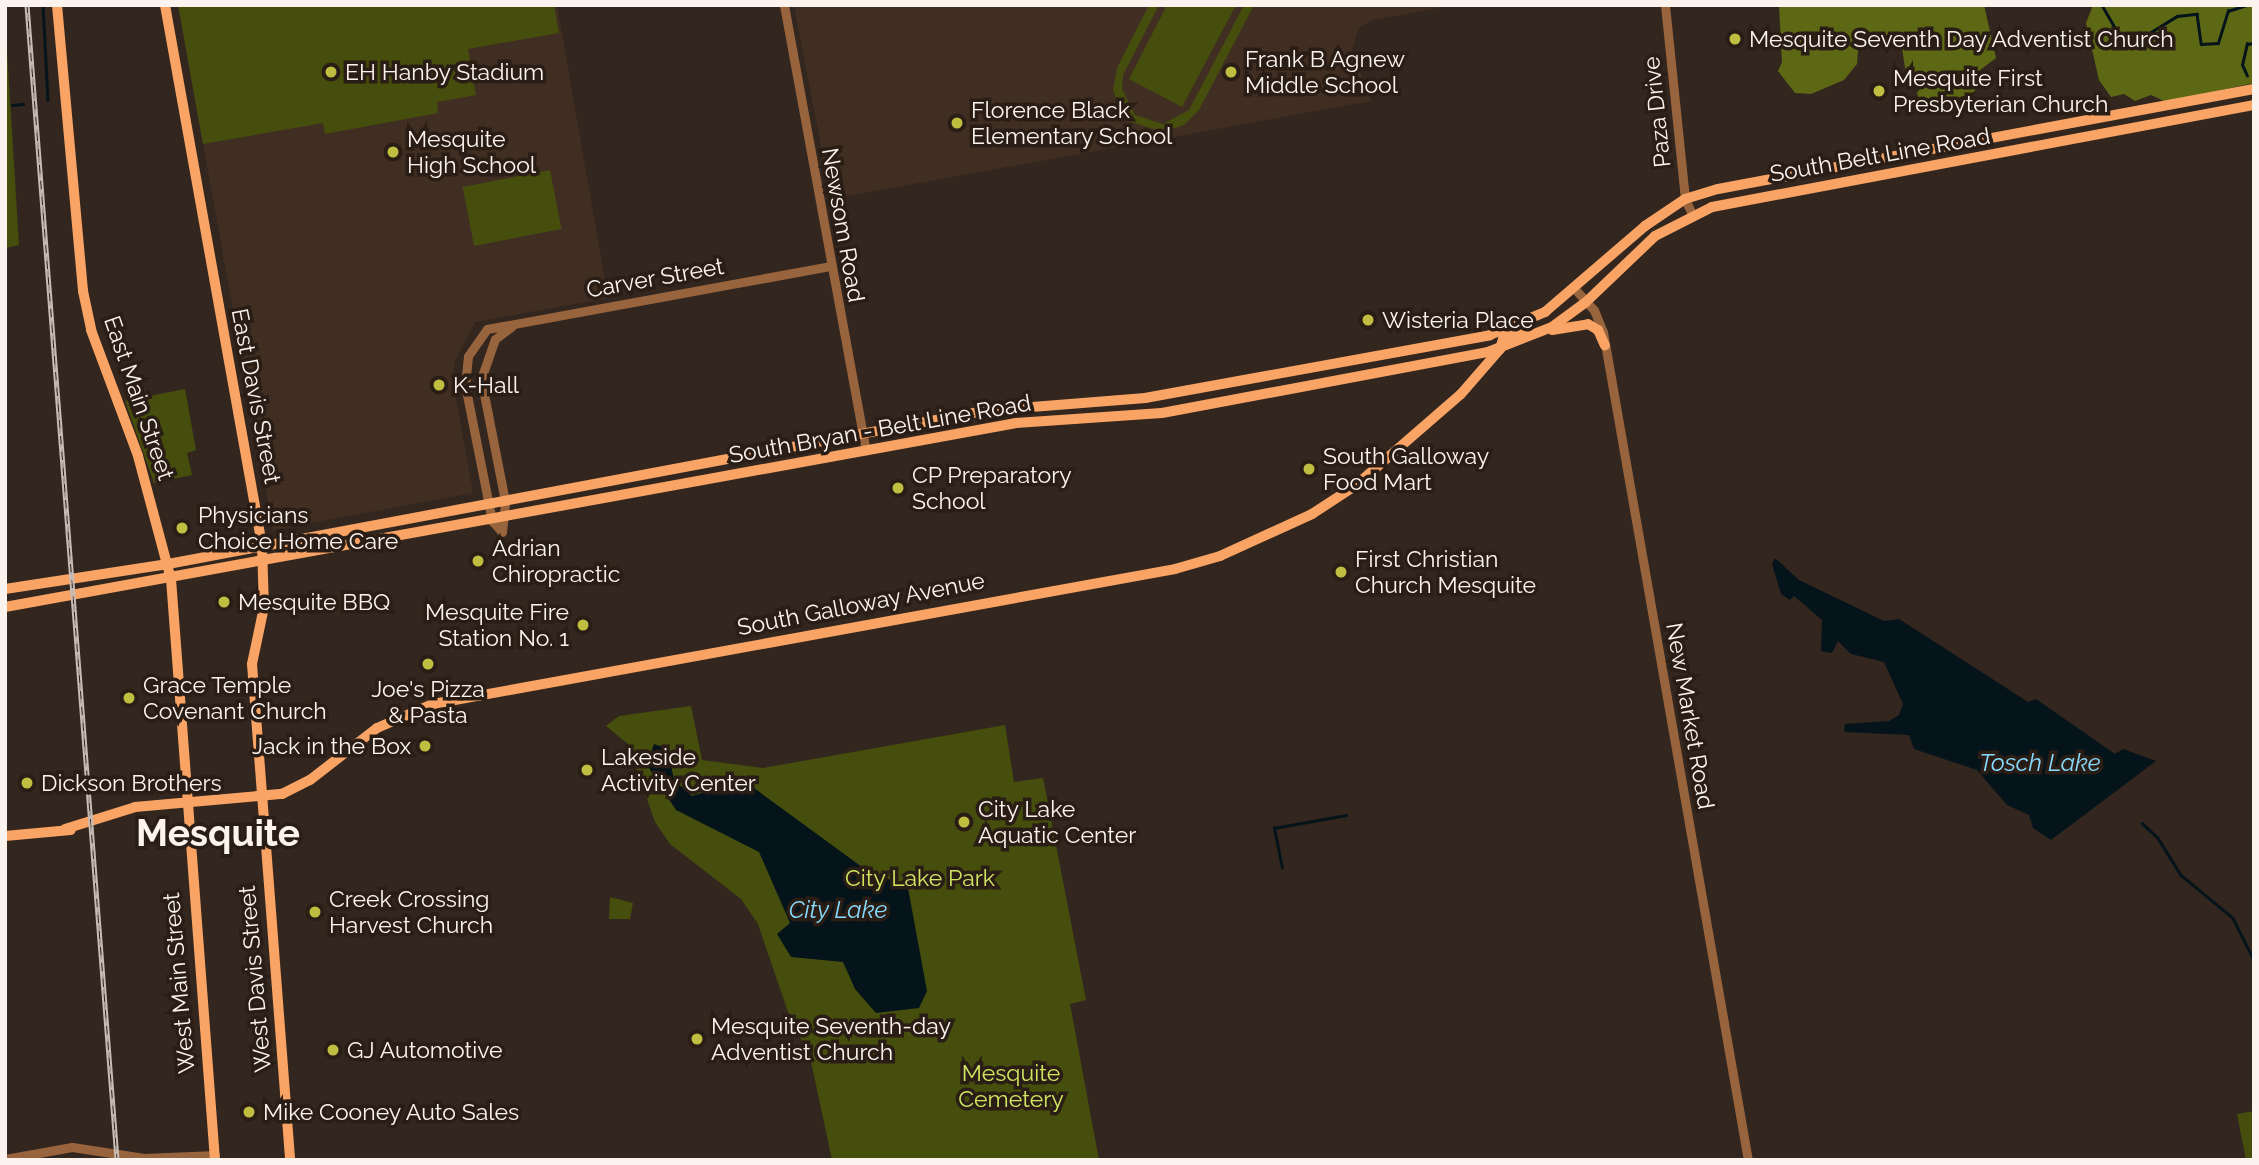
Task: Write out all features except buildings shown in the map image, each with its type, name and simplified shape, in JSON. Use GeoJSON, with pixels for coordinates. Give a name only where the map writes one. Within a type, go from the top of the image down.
{"type":"FeatureCollection","features":[{"type":"Feature","properties":{"kind":"main road","name":"East Main Street"},"geometry":{"type":"LineString","coordinates":[[57,5],[83,291],[91,330],[138,456],[171,579],[185,803]]}},
{"type":"Feature","properties":{"kind":"main road","name":"East Davis Street"},"geometry":{"type":"LineString","coordinates":[[164,5],[264,561],[264,607],[252,664],[261,796]]}},
{"type":"Feature","properties":{"kind":"main road","name":"South Belt Line Road"},"geometry":{"type":"LineString","coordinates":[[1574,288],[1645,226],[1685,199],[1796,174],[2254,89]]}},
{"type":"Feature","properties":{"kind":"main road","name":"South Belt Line Road"},"geometry":{"type":"LineString","coordinates":[[1586,302],[1655,236],[1692,214],[1799,191],[2063,144],[2254,105]]}},
{"type":"Feature","properties":{"kind":"main road"},"geometry":{"type":"LineString","coordinates":[[2060,126],[2063,144]]}},
{"type":"Feature","properties":{"kind":"main road"},"geometry":{"type":"LineString","coordinates":[[1851,164],[1854,181]]}},
{"type":"Feature","properties":{"kind":"main road"},"geometry":{"type":"LineString","coordinates":[[1796,174],[1799,191]]}},
{"type":"Feature","properties":{"kind":"main road","name":"South Bryan - Belt Line Road"},"geometry":{"type":"LineString","coordinates":[[5,589],[168,564],[1013,406],[1145,398],[1490,335],[1545,312],[1574,288]]}},
{"type":"Feature","properties":{"kind":"main road","name":"South Bryan - Belt Line Road"},"geometry":{"type":"LineString","coordinates":[[5,607],[492,521],[1016,423],[1162,413],[1336,382],[1500,349],[1539,334],[1586,302]]}},
{"type":"Feature","properties":{"kind":"main road","name":"South Galloway Avenue"},"geometry":{"type":"LineString","coordinates":[[5,836],[65,829],[135,807],[282,794],[310,780],[377,728],[433,704],[1175,569],[1220,556],[1333,501],[1473,382],[1500,349],[1503,340],[1545,312]]}},
{"type":"Feature","properties":{"kind":"main road"},"geometry":{"type":"LineString","coordinates":[[1539,334],[1588,324],[1598,330],[1605,346]]}},
{"type":"Feature","properties":{"kind":"main road"},"geometry":{"type":"LineString","coordinates":[[1464,357],[1473,382]]}},
{"type":"Feature","properties":{"kind":"main road"},"geometry":{"type":"LineString","coordinates":[[1332,364],[1336,382]]}},
{"type":"Feature","properties":{"kind":"main road"},"geometry":{"type":"LineString","coordinates":[[784,449],[788,466]]}},
{"type":"Feature","properties":{"kind":"main road"},"geometry":{"type":"LineString","coordinates":[[573,488],[575,505]]}},
{"type":"Feature","properties":{"kind":"main road","name":"West Davis Street"},"geometry":{"type":"LineString","coordinates":[[261,796],[290,1160]]}},
{"type":"Feature","properties":{"kind":"main road","name":"West Main Street"},"geometry":{"type":"LineString","coordinates":[[185,803],[215,1157]]}},
{"type":"Feature","properties":{"kind":"street","name":"Newsom Road"},"geometry":{"type":"LineString","coordinates":[[784,5],[866,451]]}},
{"type":"Feature","properties":{"kind":"street","name":"Paza Drive"},"geometry":{"type":"LineString","coordinates":[[1665,5],[1685,199],[1692,214]]}},
{"type":"Feature","properties":{"kind":"street","name":"Carver Street"},"geometry":{"type":"LineString","coordinates":[[489,503],[464,370],[487,329],[831,265]]}},
{"type":"Feature","properties":{"kind":"street","name":"New Market Road"},"geometry":{"type":"LineString","coordinates":[[1574,288],[1599,320],[1605,346],[1748,1160]]}},
{"type":"Feature","properties":{"kind":"street"},"geometry":{"type":"LineString","coordinates":[[507,518],[481,379],[495,339],[516,323]]}},
{"type":"Feature","properties":{"kind":"street"},"geometry":{"type":"LineString","coordinates":[[489,503],[492,521]]}},
{"type":"Feature","properties":{"kind":"street"},"geometry":{"type":"LineString","coordinates":[[5,1159],[90,1147],[160,1159],[215,1157]]}},
{"type":"Feature","properties":{"kind":"street"},"geometry":{"type":"LineString","coordinates":[[90,1147],[94,1152],[131,1160]]}},
{"type":"Feature","properties":{"kind":"shaded area","name":"Mesquite High School"},"geometry":{"type":"Polygon","coordinates":[[[178,5],[557,5],[608,298],[475,322],[454,363],[453,381],[473,493],[273,530],[178,5]]]}},
{"type":"Feature","properties":{"kind":"shaded area","name":"Florence Black Elementary School"},"geometry":{"type":"Polygon","coordinates":[[[794,5],[1455,5],[1373,20],[1359,27],[1352,51],[1371,101],[831,199],[794,5]]]}},
{"type":"Feature","properties":{"kind":"green space","name":"EH Hanby Stadium"},"geometry":{"type":"Polygon","coordinates":[[[178,5],[554,5],[559,33],[468,49],[476,95],[437,102],[438,113],[325,134],[323,123],[203,144],[178,5]]]}},
{"type":"Feature","properties":{"kind":"green space"},"geometry":{"type":"Polygon","coordinates":[[[1149,5],[1159,5],[1123,75],[1122,89],[1135,115],[1163,124],[1189,110],[1244,5],[1254,5],[1199,110],[1184,125],[1163,132],[1131,122],[1120,110],[1113,90],[1117,68],[1149,5]]]}},
{"type":"Feature","properties":{"kind":"green space"},"geometry":{"type":"Polygon","coordinates":[[[1167,5],[1236,5],[1182,107],[1129,79],[1167,5]]]}},
{"type":"Feature","properties":{"kind":"green space"},"geometry":{"type":"Polygon","coordinates":[[[1779,5],[1984,5],[1996,58],[1980,70],[1981,85],[1970,95],[1921,105],[1917,93],[1926,80],[1905,68],[1902,48],[1894,38],[1874,36],[1859,41],[1857,64],[1844,80],[1811,94],[1795,93],[1778,71],[1782,62],[1779,5]]]}},
{"type":"Feature","properties":{"kind":"green space"},"geometry":{"type":"Polygon","coordinates":[[[2093,5],[2254,5],[2254,83],[2166,102],[2151,95],[2135,101],[2124,94],[2111,97],[2099,80],[2086,23],[2093,5]]]}},
{"type":"Feature","properties":{"kind":"green space"},"geometry":{"type":"Polygon","coordinates":[[[5,19],[19,245],[5,248],[5,19]]]}},
{"type":"Feature","properties":{"kind":"green space"},"geometry":{"type":"Polygon","coordinates":[[[550,170],[561,229],[474,246],[463,187],[550,170]]]}},
{"type":"Feature","properties":{"kind":"green space"},"geometry":{"type":"Polygon","coordinates":[[[185,389],[196,450],[187,453],[192,475],[154,483],[125,401],[185,389]]]}},
{"type":"Feature","properties":{"kind":"green space","name":"City Lake Park"},"geometry":{"type":"Polygon","coordinates":[[[691,706],[702,760],[763,768],[1005,725],[1014,782],[1043,778],[1086,1000],[1070,1004],[1099,1160],[832,1160],[810,1057],[789,1015],[758,924],[741,899],[670,844],[655,822],[628,744],[606,726],[619,716],[691,706]]]}},
{"type":"Feature","properties":{"kind":"green space"},"geometry":{"type":"Polygon","coordinates":[[[610,897],[633,903],[630,919],[609,919],[610,897]]]}},
{"type":"Feature","properties":{"kind":"green space"},"geometry":{"type":"Polygon","coordinates":[[[2254,1111],[2254,1160],[2246,1160],[2237,1114],[2254,1111]]]}},
{"type":"Feature","properties":{"kind":"water","name":"Tosch Lake"},"geometry":{"type":"Polygon","coordinates":[[[1775,558],[1799,580],[1884,621],[1899,619],[2028,702],[2036,699],[2115,754],[2123,749],[2156,761],[2051,840],[2033,828],[2029,815],[2007,805],[1977,770],[1914,749],[1909,735],[1844,732],[1845,724],[1889,721],[1899,715],[1903,704],[1884,662],[1851,654],[1838,641],[1832,653],[1821,651],[1822,620],[1794,596],[1790,600],[1781,594],[1772,564],[1775,558]]]}},
{"type":"Feature","properties":{"kind":"water","name":"City Lake"},"geometry":{"type":"Polygon","coordinates":[[[654,744],[668,749],[674,780],[692,796],[743,780],[862,867],[908,888],[927,991],[919,1008],[876,1013],[855,989],[843,962],[791,957],[777,934],[790,923],[759,852],[676,810],[647,765],[654,744]]]}},
{"type":"Feature","properties":{"kind":"waterway"},"geometry":{"type":"LineString","coordinates":[[43,5],[48,100]]}},
{"type":"Feature","properties":{"kind":"waterway"},"geometry":{"type":"LineString","coordinates":[[2102,5],[2121,38],[2138,40],[2177,16],[2197,14],[2201,44],[2218,43],[2228,11],[2246,5]]}},
{"type":"Feature","properties":{"kind":"waterway"},"geometry":{"type":"LineString","coordinates":[[2247,76],[2242,65],[2247,44],[2254,43]]}},
{"type":"Feature","properties":{"kind":"waterway"},"geometry":{"type":"LineString","coordinates":[[12,105],[23,104]]}},
{"type":"Feature","properties":{"kind":"waterway"},"geometry":{"type":"LineString","coordinates":[[1282,868],[1274,828],[1346,815]]}},
{"type":"Feature","properties":{"kind":"waterway"},"geometry":{"type":"LineString","coordinates":[[2142,823],[2158,838],[2181,875],[2233,918],[2254,960]]}},
{"type":"Feature","properties":{"kind":"railway"},"geometry":{"type":"LineString","coordinates":[[27,5],[117,1160]]}},
{"type":"Feature","properties":{"kind":"place","name":"Mesquite Seventh Day Adventist Church"},"geometry":{"type":"Point","coordinates":[1735,39]}},
{"type":"Feature","properties":{"kind":"place","name":"EH Hanby Stadium"},"geometry":{"type":"Point","coordinates":[331,72]}},
{"type":"Feature","properties":{"kind":"place","name":"Frank B Agnew Middle School"},"geometry":{"type":"Point","coordinates":[1231,72]}},
{"type":"Feature","properties":{"kind":"place","name":"Mesquite First Presbyterian Church"},"geometry":{"type":"Point","coordinates":[1879,91]}},
{"type":"Feature","properties":{"kind":"place","name":"Florence Black Elementary School"},"geometry":{"type":"Point","coordinates":[957,123]}},
{"type":"Feature","properties":{"kind":"place","name":"Mesquite High School"},"geometry":{"type":"Point","coordinates":[393,152]}},
{"type":"Feature","properties":{"kind":"place","name":"Wisteria Place"},"geometry":{"type":"Point","coordinates":[1368,320]}},
{"type":"Feature","properties":{"kind":"place","name":"K-Hall"},"geometry":{"type":"Point","coordinates":[439,385]}},
{"type":"Feature","properties":{"kind":"place","name":"South Galloway Food Mart"},"geometry":{"type":"Point","coordinates":[1309,469]}},
{"type":"Feature","properties":{"kind":"place","name":"CP Preparatory School"},"geometry":{"type":"Point","coordinates":[898,488]}},
{"type":"Feature","properties":{"kind":"place","name":"Physicians Choice Home Care"},"geometry":{"type":"Point","coordinates":[182,528]}},
{"type":"Feature","properties":{"kind":"place","name":"Adrian Chiropractic"},"geometry":{"type":"Point","coordinates":[478,561]}},
{"type":"Feature","properties":{"kind":"place","name":"First Christian Church Mesquite"},"geometry":{"type":"Point","coordinates":[1341,572]}},
{"type":"Feature","properties":{"kind":"place","name":"Mesquite BBQ"},"geometry":{"type":"Point","coordinates":[224,602]}},
{"type":"Feature","properties":{"kind":"place","name":"Mesquite Fire Station No. 1"},"geometry":{"type":"Point","coordinates":[583,625]}},
{"type":"Feature","properties":{"kind":"place","name":"Joe's Pizza & Pasta"},"geometry":{"type":"Point","coordinates":[428,664]}},
{"type":"Feature","properties":{"kind":"place","name":"Grace Temple Covenant Church"},"geometry":{"type":"Point","coordinates":[129,698]}},
{"type":"Feature","properties":{"kind":"place","name":"Jack in the Box"},"geometry":{"type":"Point","coordinates":[425,746]}},
{"type":"Feature","properties":{"kind":"place","name":"Lakeside Activity Center"},"geometry":{"type":"Point","coordinates":[587,770]}},
{"type":"Feature","properties":{"kind":"place","name":"Dickson Brothers"},"geometry":{"type":"Point","coordinates":[27,783]}},
{"type":"Feature","properties":{"kind":"place","name":"City Lake Aquatic Center"},"geometry":{"type":"Point","coordinates":[964,822]}},
{"type":"Feature","properties":{"kind":"place","name":"Creek Crossing Harvest Church"},"geometry":{"type":"Point","coordinates":[315,912]}},
{"type":"Feature","properties":{"kind":"place","name":"Mesquite Seventh-day Adventist Church"},"geometry":{"type":"Point","coordinates":[697,1039]}},
{"type":"Feature","properties":{"kind":"place","name":"GJ Automotive"},"geometry":{"type":"Point","coordinates":[333,1050]}},
{"type":"Feature","properties":{"kind":"place","name":"Mike Cooney Auto Sales"},"geometry":{"type":"Point","coordinates":[249,1112]}},
{"type":"Feature","properties":{"kind":"district","name":"Mesquite"},"geometry":{"type":"Point","coordinates":[218,833]}},
{"type":"Feature","properties":{"kind":"park label","name":"Mesquite Cemetery"},"geometry":{"type":"Point","coordinates":[1011,1086]}}]}
